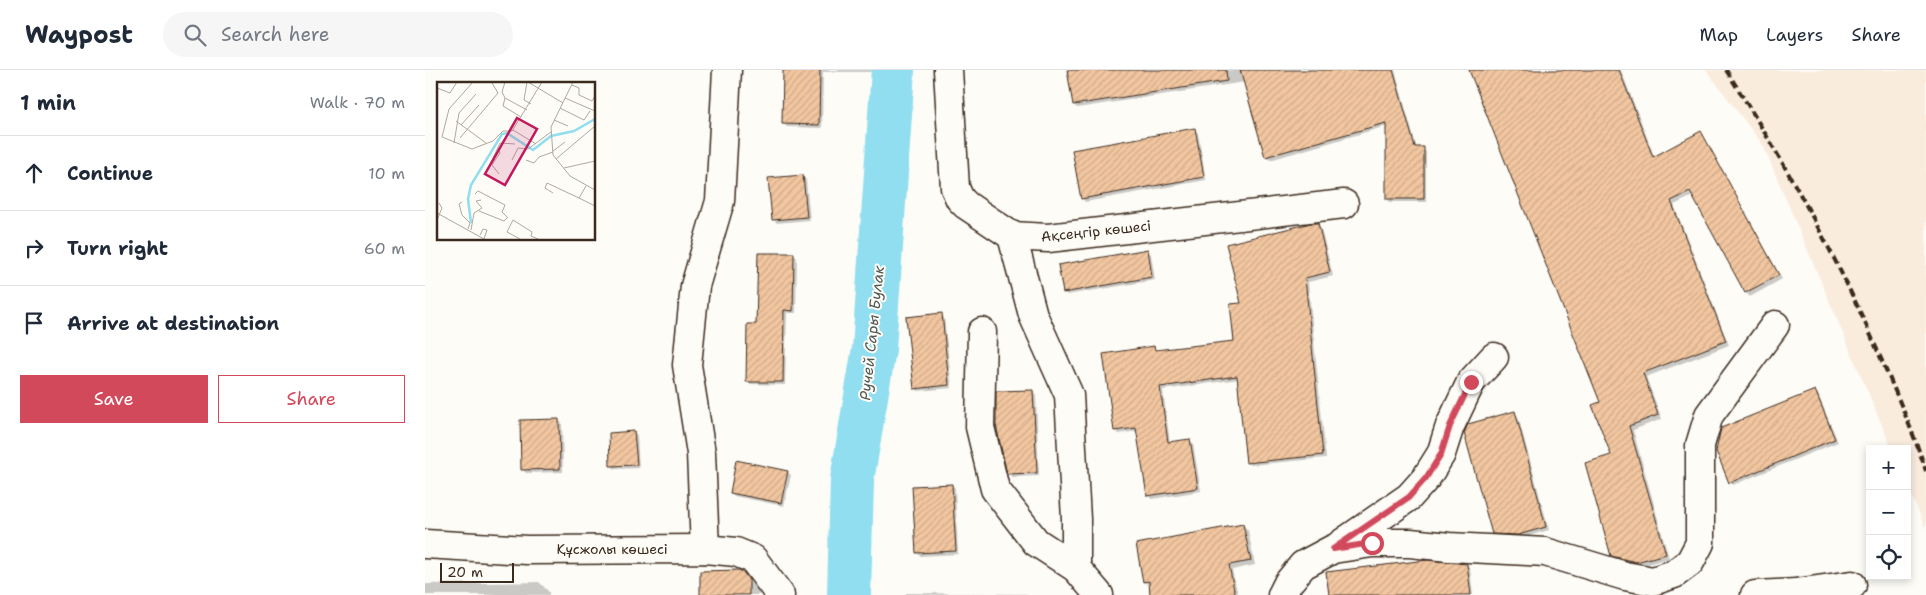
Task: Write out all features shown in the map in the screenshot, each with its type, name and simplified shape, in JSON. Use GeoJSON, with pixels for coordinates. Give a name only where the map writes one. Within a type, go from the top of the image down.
{"type":"FeatureCollection","features":[{"type":"Feature","properties":{"kind":"street"},"geometry":{"type":"LineString","coordinates":[[705,549],[701,453],[687,365],[695,286],[721,201],[727,70]]}},
{"type":"Feature","properties":{"kind":"street"},"geometry":{"type":"LineString","coordinates":[[948,70],[955,188],[960,199],[966,205],[1012,236],[1033,315],[1069,395],[1076,519],[1076,568]]}},
{"type":"Feature","properties":{"kind":"street","name":"Ақсеңгір көшесі"},"geometry":{"type":"LineString","coordinates":[[1012,236],[1049,238],[1343,204]]}},
{"type":"Feature","properties":{"kind":"street"},"geometry":{"type":"LineString","coordinates":[[1333,549],[1372,543],[1410,543],[1545,552],[1625,576],[1653,581],[1674,574],[1690,562],[1700,543],[1700,445],[1709,415],[1775,324]]}},
{"type":"Feature","properties":{"kind":"street"},"geometry":{"type":"LineString","coordinates":[[982,332],[980,427],[995,489],[1036,542],[1076,568],[1099,595]]}},
{"type":"Feature","properties":{"kind":"street"},"geometry":{"type":"LineString","coordinates":[[1282,595],[1288,583],[1303,565],[1333,549],[1409,497],[1426,478],[1441,454],[1450,426],[1471,382],[1494,357]]}},
{"type":"Feature","properties":{"kind":"street","name":"Құсжолы көшесі"},"geometry":{"type":"LineString","coordinates":[[425,544],[527,550],[705,549],[736,552],[753,559],[780,595]]}},
{"type":"Feature","properties":{"kind":"street"},"geometry":{"type":"LineString","coordinates":[[1755,595],[1796,593],[1852,585]]}},
{"type":"Feature","properties":{"kind":"shaded area"},"geometry":{"type":"Polygon","coordinates":[[[1706,70],[1926,70],[1926,529],[1911,494],[1911,445],[1890,445],[1763,145],[1706,70]]]}},
{"type":"Feature","properties":{"kind":"building"},"geometry":{"type":"Polygon","coordinates":[[[783,70],[820,70],[819,125],[782,124],[783,70]]]}},
{"type":"Feature","properties":{"kind":"building"},"geometry":{"type":"Polygon","coordinates":[[[1067,70],[1226,70],[1227,81],[1073,105],[1067,70]]]}},
{"type":"Feature","properties":{"kind":"building"},"geometry":{"type":"Polygon","coordinates":[[[1240,70],[1393,70],[1415,147],[1424,147],[1424,199],[1386,199],[1386,123],[1265,157],[1240,70]]]}},
{"type":"Feature","properties":{"kind":"building"},"geometry":{"type":"Polygon","coordinates":[[[1469,70],[1619,70],[1653,157],[1701,131],[1779,275],[1745,293],[1690,192],[1671,201],[1726,341],[1643,373],[1658,415],[1629,426],[1666,554],[1636,562],[1611,556],[1585,463],[1611,455],[1592,405],[1600,402],[1469,70]]]}},
{"type":"Feature","properties":{"kind":"building"},"geometry":{"type":"Polygon","coordinates":[[[1195,128],[1204,177],[1081,199],[1072,150],[1195,128]]]}},
{"type":"Feature","properties":{"kind":"building"},"geometry":{"type":"Polygon","coordinates":[[[803,175],[807,217],[772,220],[768,178],[803,175]]]}},
{"type":"Feature","properties":{"kind":"building"},"geometry":{"type":"Polygon","coordinates":[[[1311,223],[1318,223],[1330,272],[1305,278],[1323,455],[1246,463],[1237,376],[1160,387],[1168,442],[1190,439],[1198,488],[1147,496],[1136,428],[1114,431],[1103,354],[1154,346],[1155,350],[1234,341],[1230,304],[1241,303],[1226,244],[1311,223]]]}},
{"type":"Feature","properties":{"kind":"building"},"geometry":{"type":"Polygon","coordinates":[[[1148,249],[1152,277],[1063,293],[1058,265],[1148,249]]]}},
{"type":"Feature","properties":{"kind":"building"},"geometry":{"type":"Polygon","coordinates":[[[758,253],[794,253],[793,311],[784,310],[783,382],[746,382],[747,324],[756,324],[758,253]]]}},
{"type":"Feature","properties":{"kind":"building"},"geometry":{"type":"Polygon","coordinates":[[[942,313],[949,385],[914,389],[906,317],[942,313]]]}},
{"type":"Feature","properties":{"kind":"building"},"geometry":{"type":"Polygon","coordinates":[[[1033,390],[1037,473],[1007,474],[996,425],[996,391],[1033,390]]]}},
{"type":"Feature","properties":{"kind":"building"},"geometry":{"type":"Polygon","coordinates":[[[1815,390],[1835,439],[1729,483],[1716,451],[1721,428],[1815,390]]]}},
{"type":"Feature","properties":{"kind":"building"},"geometry":{"type":"Polygon","coordinates":[[[1515,411],[1546,527],[1518,535],[1492,534],[1464,433],[1468,424],[1515,411]]]}},
{"type":"Feature","properties":{"kind":"building"},"geometry":{"type":"Polygon","coordinates":[[[559,419],[560,469],[521,470],[520,420],[559,419]]]}},
{"type":"Feature","properties":{"kind":"building"},"geometry":{"type":"Polygon","coordinates":[[[634,431],[637,465],[610,466],[609,433],[634,431]]]}},
{"type":"Feature","properties":{"kind":"building"},"geometry":{"type":"Polygon","coordinates":[[[736,460],[788,471],[781,503],[730,493],[736,460]]]}},
{"type":"Feature","properties":{"kind":"building"},"geometry":{"type":"Polygon","coordinates":[[[952,484],[956,551],[916,553],[912,486],[952,484]]]}},
{"type":"Feature","properties":{"kind":"building"},"geometry":{"type":"Polygon","coordinates":[[[1243,524],[1251,561],[1229,565],[1235,595],[1150,595],[1149,581],[1143,582],[1136,544],[1243,524]]]}},
{"type":"Feature","properties":{"kind":"building"},"geometry":{"type":"Polygon","coordinates":[[[1427,560],[1467,564],[1471,595],[1329,595],[1326,572],[1427,560]]]}},
{"type":"Feature","properties":{"kind":"building"},"geometry":{"type":"Polygon","coordinates":[[[739,570],[749,580],[749,595],[700,595],[700,571],[739,570]]]}},
{"type":"Feature","properties":{"kind":"waterway","name":"Ручей Сары Булак"},"geometry":{"type":"LineString","coordinates":[[849,595],[852,480],[874,349],[893,70]]}},
{"type":"Feature","properties":{"kind":"railway"},"geometry":{"type":"LineString","coordinates":[[1726,70],[1789,174],[1845,281],[1898,398],[1926,471]]}},
{"type":"Feature","properties":{"kind":"route"},"geometry":{"type":"LineString","coordinates":[[1372,543],[1333,549],[1409,497],[1426,478],[1441,454],[1459,404],[1471,382]]}}]}
